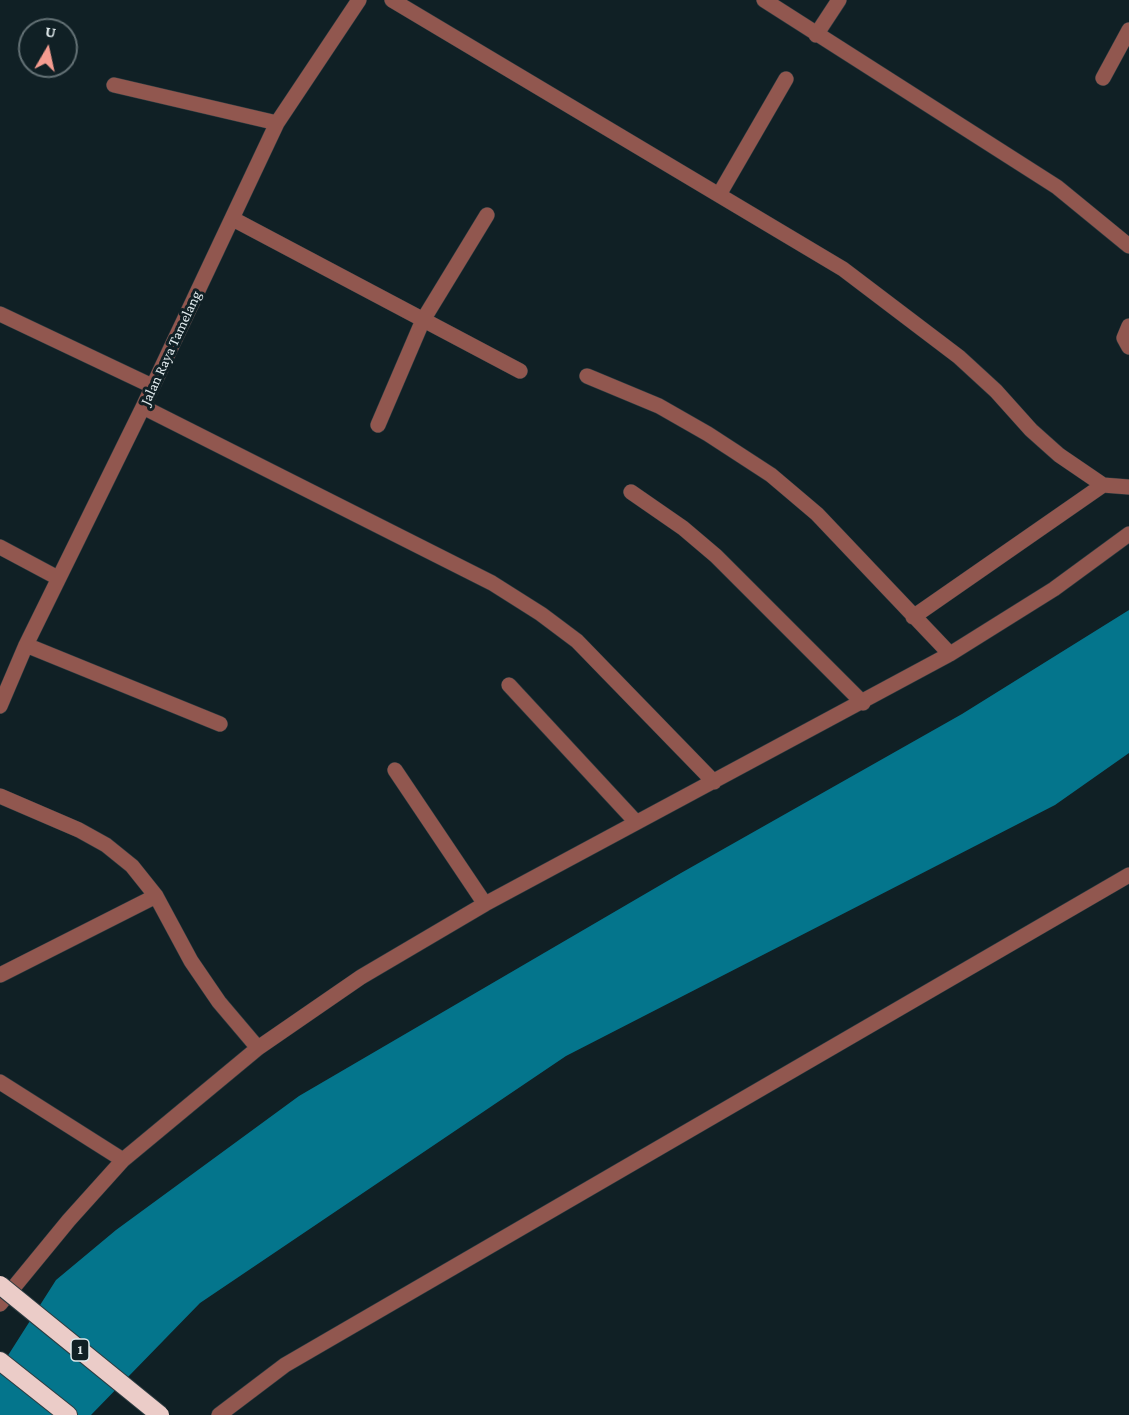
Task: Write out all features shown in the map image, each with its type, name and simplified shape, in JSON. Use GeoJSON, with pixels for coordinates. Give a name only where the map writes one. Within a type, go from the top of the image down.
{"type":"FeatureCollection","features":[{"type":"Feature","properties":{"kind":"highway","name":"1"},"geometry":{"type":"LineString","coordinates":[[0,1285],[160,1415]]}},
{"type":"Feature","properties":{"kind":"highway"},"geometry":{"type":"LineString","coordinates":[[0,1361],[68,1415]]}},
{"type":"Feature","properties":{"kind":"street","name":"Jalan Raya Tamelang"},"geometry":{"type":"LineString","coordinates":[[1,702],[26,645],[143,407],[277,123],[359,0]]}},
{"type":"Feature","properties":{"kind":"street"},"geometry":{"type":"LineString","coordinates":[[392,0],[720,193],[843,269],[892,304],[996,391],[1031,430],[1059,455],[1103,485],[1129,487]]}},
{"type":"Feature","properties":{"kind":"street"},"geometry":{"type":"LineString","coordinates":[[764,0],[1057,187],[1129,246]]}},
{"type":"Feature","properties":{"kind":"street"},"geometry":{"type":"LineString","coordinates":[[816,35],[839,0]]}},
{"type":"Feature","properties":{"kind":"street"},"geometry":{"type":"LineString","coordinates":[[1103,78],[1129,30]]}},
{"type":"Feature","properties":{"kind":"street"},"geometry":{"type":"LineString","coordinates":[[720,193],[786,79]]}},
{"type":"Feature","properties":{"kind":"street"},"geometry":{"type":"LineString","coordinates":[[114,85],[277,123]]}},
{"type":"Feature","properties":{"kind":"street"},"geometry":{"type":"LineString","coordinates":[[378,425],[423,320],[488,214]]}},
{"type":"Feature","properties":{"kind":"street"},"geometry":{"type":"LineString","coordinates":[[233,219],[520,371]]}},
{"type":"Feature","properties":{"kind":"street"},"geometry":{"type":"LineString","coordinates":[[0,314],[152,386]]}},
{"type":"Feature","properties":{"kind":"street"},"geometry":{"type":"LineString","coordinates":[[1129,326],[1124,338],[1129,348]]}},
{"type":"Feature","properties":{"kind":"street"},"geometry":{"type":"LineString","coordinates":[[586,376],[659,406],[708,434],[771,476],[817,514],[950,654]]}},
{"type":"Feature","properties":{"kind":"street"},"geometry":{"type":"LineString","coordinates":[[143,407],[492,583],[541,614],[577,641],[714,782]]}},
{"type":"Feature","properties":{"kind":"street"},"geometry":{"type":"LineString","coordinates":[[913,617],[1103,485]]}},
{"type":"Feature","properties":{"kind":"street"},"geometry":{"type":"LineString","coordinates":[[631,492],[683,528],[716,556],[863,703]]}},
{"type":"Feature","properties":{"kind":"street"},"geometry":{"type":"LineString","coordinates":[[0,1305],[69,1220],[123,1160],[258,1048],[361,977],[485,904],[863,703],[950,654],[1054,589],[1129,534]]}},
{"type":"Feature","properties":{"kind":"street"},"geometry":{"type":"LineString","coordinates":[[0,547],[58,578]]}},
{"type":"Feature","properties":{"kind":"street"},"geometry":{"type":"LineString","coordinates":[[26,645],[220,724]]}},
{"type":"Feature","properties":{"kind":"street"},"geometry":{"type":"LineString","coordinates":[[509,685],[636,822]]}},
{"type":"Feature","properties":{"kind":"street"},"geometry":{"type":"LineString","coordinates":[[395,770],[485,904]]}},
{"type":"Feature","properties":{"kind":"street"},"geometry":{"type":"LineString","coordinates":[[0,796],[46,814],[106,845],[132,866],[156,896],[191,961],[219,1002],[258,1048]]}},
{"type":"Feature","properties":{"kind":"street"},"geometry":{"type":"LineString","coordinates":[[219,1415],[285,1365],[1129,875]]}},
{"type":"Feature","properties":{"kind":"street"},"geometry":{"type":"LineString","coordinates":[[0,975],[156,896]]}},
{"type":"Feature","properties":{"kind":"street"},"geometry":{"type":"LineString","coordinates":[[0,1082],[123,1160]]}},
{"type":"Feature","properties":{"kind":"water"},"geometry":{"type":"Polygon","coordinates":[[[1129,610],[1129,753],[1055,805],[566,1056],[200,1303],[91,1415],[0,1415],[0,1368],[56,1280],[116,1230],[299,1096],[681,873],[962,714],[1129,610]]]}}]}
